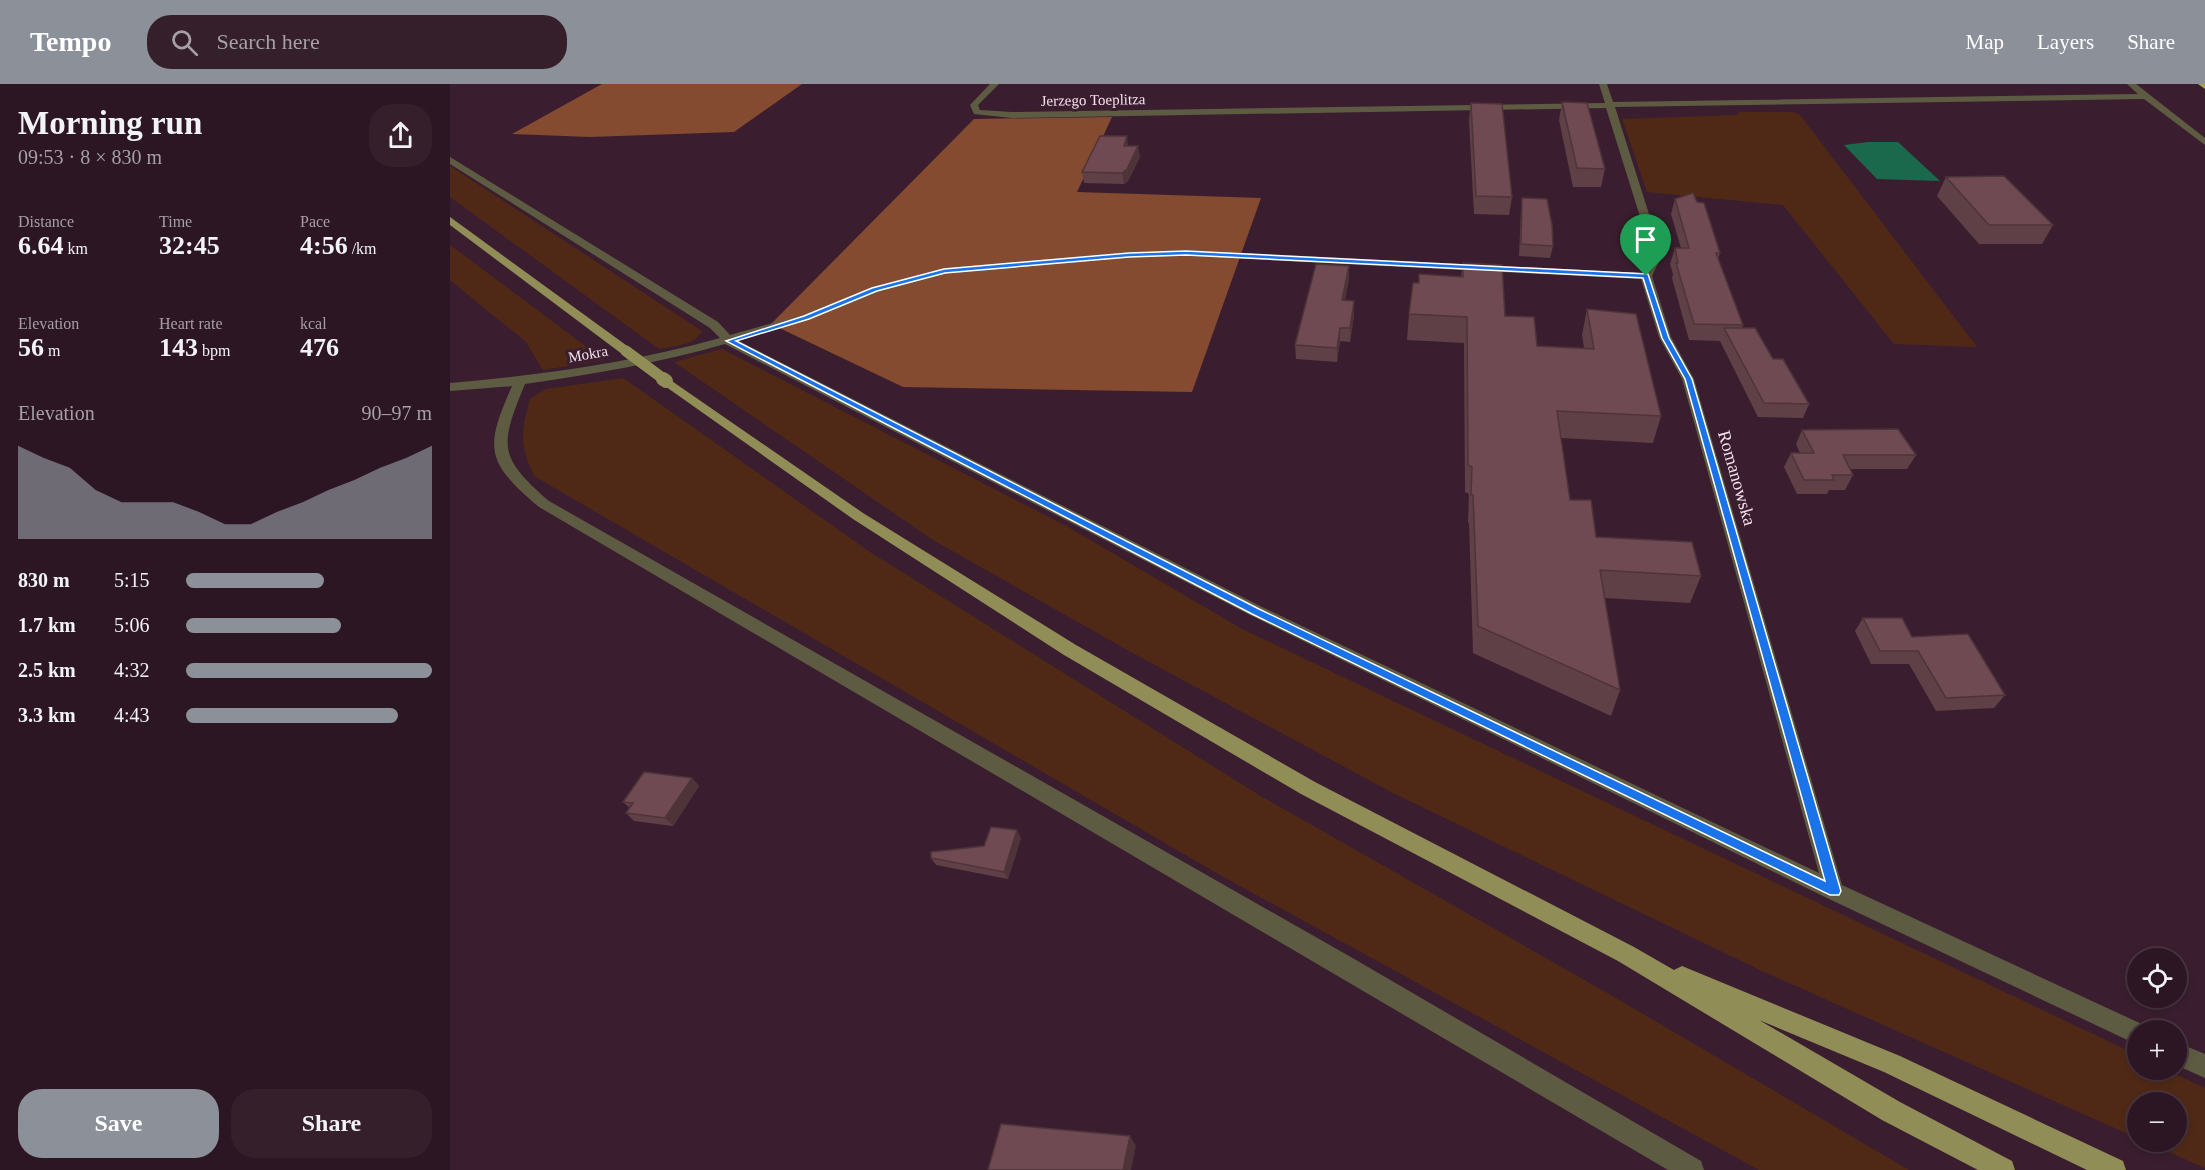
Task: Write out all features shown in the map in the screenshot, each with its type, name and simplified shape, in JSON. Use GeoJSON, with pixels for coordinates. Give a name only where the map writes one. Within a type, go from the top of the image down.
{"type":"FeatureCollection","features":[{"type":"Feature","properties":{"kind":"main road"},"geometry":{"type":"LineString","coordinates":[[450,220],[666,381],[858,516],[1070,650],[1308,788],[1626,954],[1891,1111],[2003,1170]]}},
{"type":"Feature","properties":{"kind":"main road"},"geometry":{"type":"LineString","coordinates":[[1626,954],[1892,1064],[2114,1170]]}},
{"type":"Feature","properties":{"kind":"street","name":"Jerzego Toeplitza"},"geometry":{"type":"LineString","coordinates":[[994,84],[974,105],[977,112],[1012,115],[1210,110],[1610,107],[2147,96]]}},
{"type":"Feature","properties":{"kind":"street"},"geometry":{"type":"LineString","coordinates":[[1603,84],[1657,255],[1646,276]]}},
{"type":"Feature","properties":{"kind":"street"},"geometry":{"type":"LineString","coordinates":[[2131,84],[2205,142]]}},
{"type":"Feature","properties":{"kind":"street"},"geometry":{"type":"LineString","coordinates":[[450,160],[714,326],[729,341],[1265,616],[1834,891],[2127,1029]]}},
{"type":"Feature","properties":{"kind":"street","name":"Mokra"},"geometry":{"type":"LineString","coordinates":[[450,387],[520,381],[604,368],[729,341],[807,317],[875,290],[944,271],[1129,255],[1186,253],[1646,276]]}},
{"type":"Feature","properties":{"kind":"street","name":"Romanowska"},"geometry":{"type":"LineString","coordinates":[[1646,276],[1665,338],[1688,379],[1834,891]]}},
{"type":"Feature","properties":{"kind":"street"},"geometry":{"type":"LineString","coordinates":[[520,381],[502,428],[499,453],[504,468],[516,482],[544,504],[1348,968],[1692,1170]]}},
{"type":"Feature","properties":{"kind":"street"},"geometry":{"type":"LineString","coordinates":[[2187,1058],[2205,1066]]}},
{"type":"Feature","properties":{"kind":"shaded area"},"geometry":{"type":"Polygon","coordinates":[[[602,84],[802,84],[734,132],[590,137],[512,134],[602,84]]]}},
{"type":"Feature","properties":{"kind":"shaded area"},"geometry":{"type":"Polygon","coordinates":[[[1739,112],[1793,112],[1800,115],[1977,347],[1894,344],[1783,205],[1647,192],[1622,119],[1738,115],[1739,112]]]}},
{"type":"Feature","properties":{"kind":"shaded area"},"geometry":{"type":"Polygon","coordinates":[[[1112,117],[1077,192],[1261,198],[1192,392],[903,387],[771,324],[974,119],[1112,117]]]}},
{"type":"Feature","properties":{"kind":"shaded area"},"geometry":{"type":"Polygon","coordinates":[[[1898,142],[1940,181],[1877,179],[1844,145],[1898,142]]]}},
{"type":"Feature","properties":{"kind":"shaded area"},"geometry":{"type":"Polygon","coordinates":[[[450,166],[702,331],[694,340],[659,349],[450,197],[450,166]]]}},
{"type":"Feature","properties":{"kind":"shaded area"},"geometry":{"type":"Polygon","coordinates":[[[450,245],[604,360],[543,370],[526,342],[450,280],[450,245]]]}},
{"type":"Feature","properties":{"kind":"shaded area"},"geometry":{"type":"Polygon","coordinates":[[[722,349],[1068,527],[1242,629],[2127,1050],[2127,1080],[2187,1079],[2205,1088],[2205,1168],[2169,1152],[2187,1152],[2187,1092],[2127,1092],[2127,1134],[1760,970],[1393,793],[1131,652],[933,540],[674,362],[722,349]]]}},
{"type":"Feature","properties":{"kind":"shaded area"},"geometry":{"type":"Polygon","coordinates":[[[623,378],[870,552],[1259,795],[1609,994],[1909,1170],[1759,1170],[1220,875],[534,476],[526,455],[523,438],[530,399],[546,389],[623,378]]]}},
{"type":"Feature","properties":{"kind":"building"},"geometry":{"type":"Polygon","coordinates":[[[1562,102],[1587,103],[1605,169],[1577,168],[1562,102]]]}},
{"type":"Feature","properties":{"kind":"building"},"geometry":{"type":"Polygon","coordinates":[[[1471,103],[1502,104],[1512,197],[1476,196],[1471,103]]]}},
{"type":"Feature","properties":{"kind":"building"},"geometry":{"type":"Polygon","coordinates":[[[1100,136],[1127,136],[1124,146],[1138,146],[1127,169],[1122,173],[1082,172],[1100,136]]]}},
{"type":"Feature","properties":{"kind":"building"},"geometry":{"type":"Polygon","coordinates":[[[2004,176],[2053,225],[1989,225],[1946,177],[2004,176]]]}},
{"type":"Feature","properties":{"kind":"building"},"geometry":{"type":"Polygon","coordinates":[[[1693,193],[1697,202],[1704,203],[1720,253],[1716,253],[1743,325],[1694,324],[1676,263],[1678,263],[1675,248],[1689,248],[1675,199],[1693,193]]]}},
{"type":"Feature","properties":{"kind":"building"},"geometry":{"type":"Polygon","coordinates":[[[1522,198],[1547,199],[1553,246],[1521,244],[1522,198]]]}},
{"type":"Feature","properties":{"kind":"building"},"geometry":{"type":"Polygon","coordinates":[[[1463,263],[1502,265],[1505,316],[1534,317],[1537,346],[1594,349],[1587,309],[1636,314],[1661,416],[1557,411],[1570,500],[1591,500],[1596,537],[1692,542],[1701,576],[1600,570],[1620,690],[1478,626],[1473,495],[1471,495],[1472,467],[1468,465],[1467,317],[1409,314],[1413,283],[1419,283],[1419,274],[1463,277],[1463,263]]]}},
{"type":"Feature","properties":{"kind":"building"},"geometry":{"type":"Polygon","coordinates":[[[1316,264],[1349,266],[1342,300],[1354,301],[1350,328],[1340,328],[1337,348],[1295,345],[1316,264]]]}},
{"type":"Feature","properties":{"kind":"building"},"geometry":{"type":"Polygon","coordinates":[[[1724,328],[1755,328],[1773,359],[1783,359],[1809,404],[1764,403],[1724,328]]]}},
{"type":"Feature","properties":{"kind":"building"},"geometry":{"type":"Polygon","coordinates":[[[1898,429],[1916,455],[1843,455],[1853,475],[1832,475],[1834,480],[1804,480],[1791,453],[1814,453],[1802,430],[1898,429]]]}},
{"type":"Feature","properties":{"kind":"building"},"geometry":{"type":"Polygon","coordinates":[[[1863,618],[1902,618],[1912,637],[1968,634],[2005,695],[1946,698],[1918,651],[1880,651],[1863,618]]]}},
{"type":"Feature","properties":{"kind":"building"},"geometry":{"type":"Polygon","coordinates":[[[644,772],[692,778],[665,818],[626,813],[633,803],[623,802],[644,772]]]}},
{"type":"Feature","properties":{"kind":"building"},"geometry":{"type":"Polygon","coordinates":[[[991,827],[1017,830],[1004,872],[931,858],[931,852],[984,846],[991,827]]]}},
{"type":"Feature","properties":{"kind":"building"},"geometry":{"type":"Polygon","coordinates":[[[1001,1124],[1130,1136],[1123,1170],[988,1170],[1001,1124]]]}},
{"type":"Feature","properties":{"kind":"route"},"geometry":{"type":"LineString","coordinates":[[1186,253],[1646,276],[1665,338],[1688,379],[1834,891],[1256,611],[729,341],[807,317],[875,290],[944,271],[1129,255],[1186,253]]}}]}
